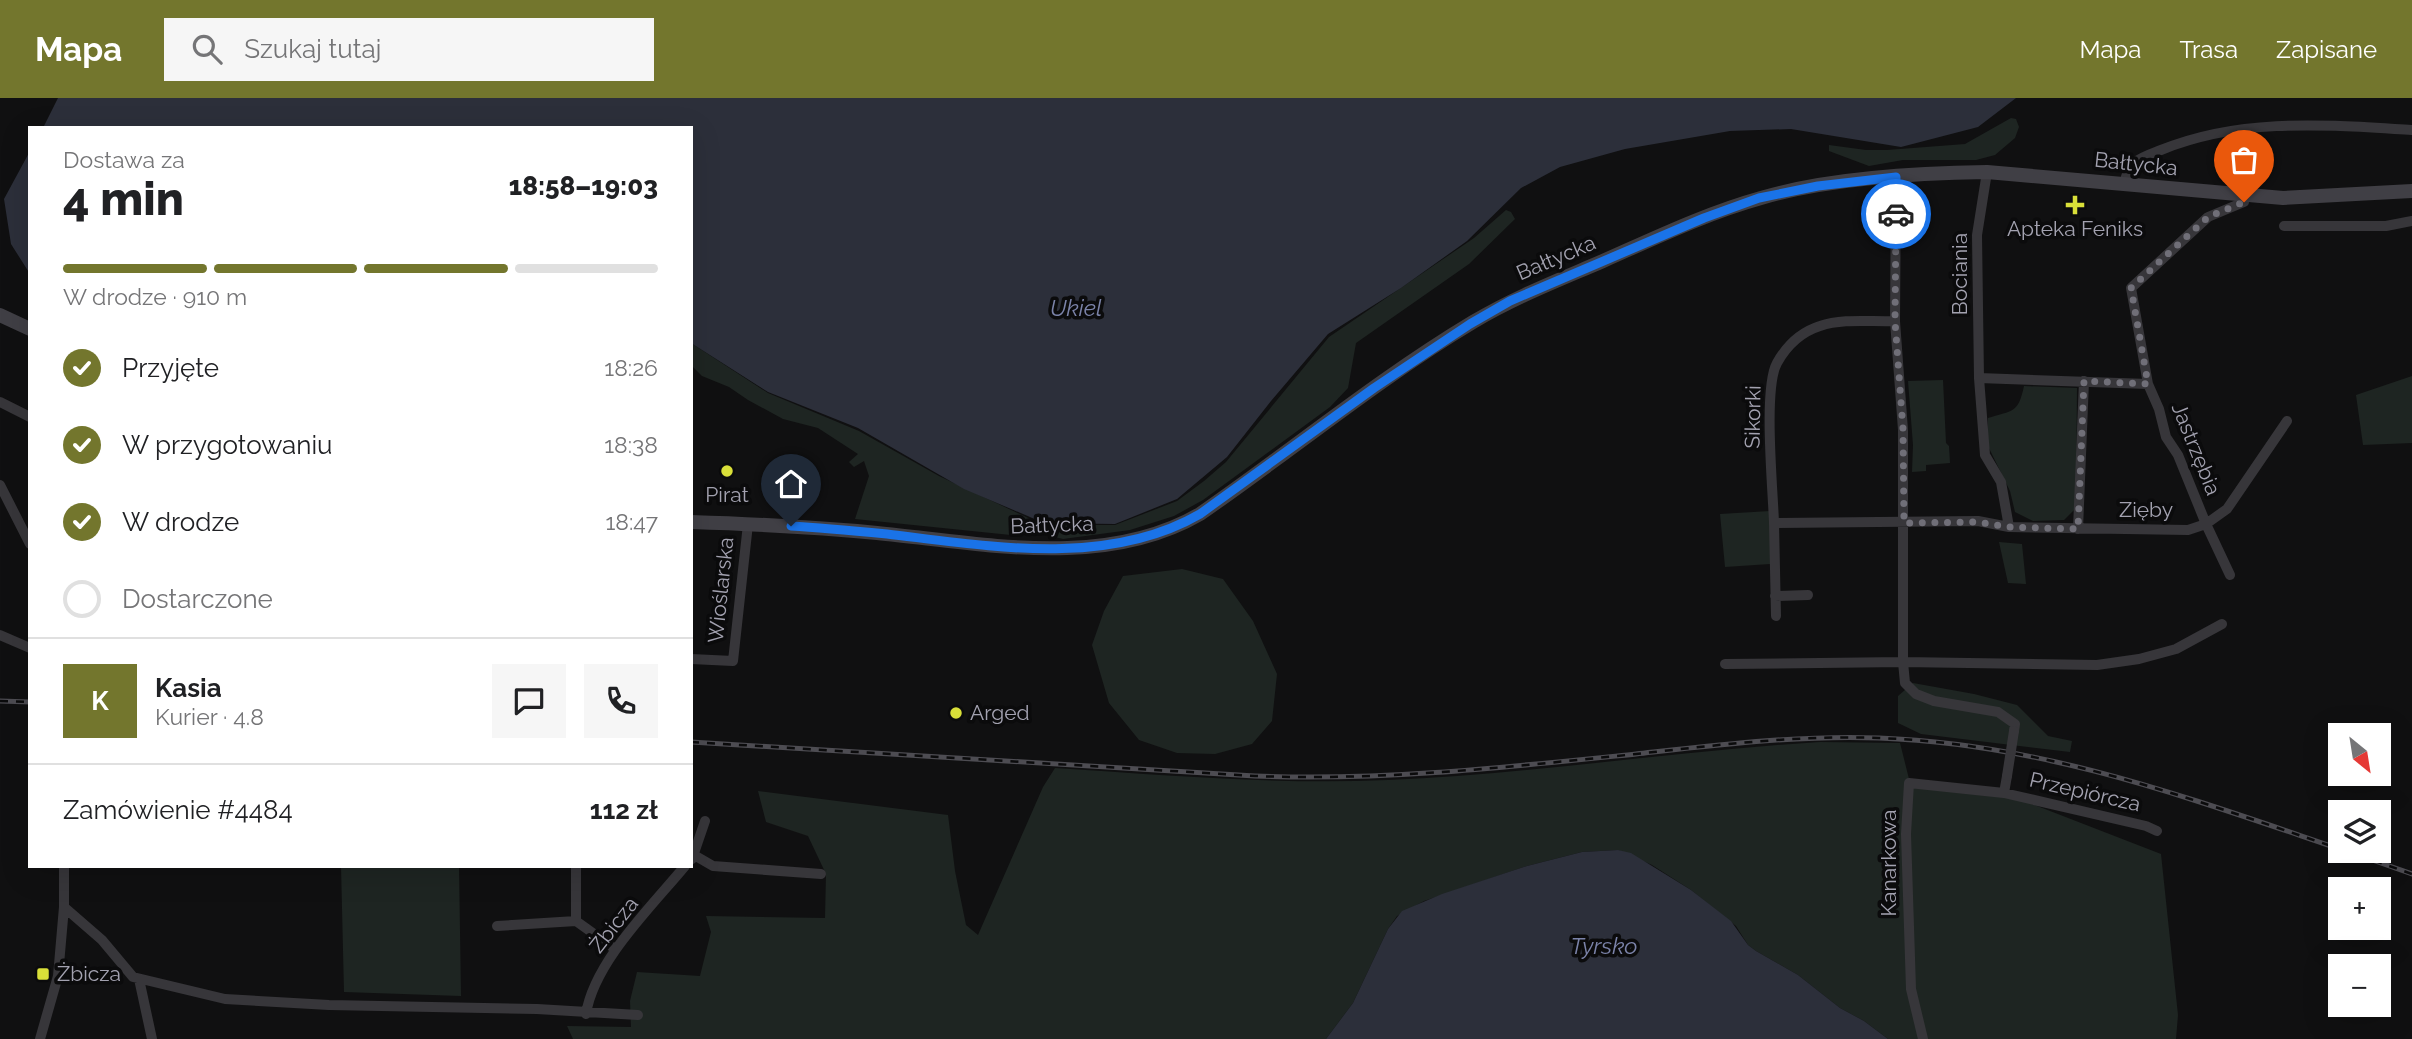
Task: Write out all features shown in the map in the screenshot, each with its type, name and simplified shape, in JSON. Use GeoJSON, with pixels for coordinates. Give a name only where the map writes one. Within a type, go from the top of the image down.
{"type":"FeatureCollection","features":[{"type":"Feature","properties":{"kind":"main road","name":"Bałtycka"},"geometry":{"type":"LineString","coordinates":[[693,522],[836,529],[1027,549],[1110,544],[1155,534],[1200,514],[1374,388],[1470,324],[1510,301],[1704,218],[1759,198],[1818,186],[1946,172],[1987,172],[2283,198],[2412,191]]}},
{"type":"Feature","properties":{"kind":"main road"},"geometry":{"type":"LineString","coordinates":[[0,315],[28,327]]}},
{"type":"Feature","properties":{"kind":"street"},"geometry":{"type":"LineString","coordinates":[[2125,184],[2127,169],[2137,160],[2206,135],[2246,127],[2292,124],[2412,130]]}},
{"type":"Feature","properties":{"kind":"street","name":"Bociania"},"geometry":{"type":"LineString","coordinates":[[1987,172],[1978,236],[1979,377],[1985,455],[2001,482],[2009,527]]}},
{"type":"Feature","properties":{"kind":"street"},"geometry":{"type":"LineString","coordinates":[[1896,177],[1895,321],[1903,429],[1905,683],[1916,694],[1934,701],[1998,712],[2015,724],[2004,793]]}},
{"type":"Feature","properties":{"kind":"street","name":"Jastrzębia"},"geometry":{"type":"LineString","coordinates":[[2230,575],[2178,455],[2166,437],[2160,409],[2148,384],[2131,288],[2208,217],[2244,202],[2244,195]]}},
{"type":"Feature","properties":{"kind":"street"},"geometry":{"type":"LineString","coordinates":[[2284,226],[2386,226],[2412,221]]}},
{"type":"Feature","properties":{"kind":"street","name":"Sikorki"},"geometry":{"type":"LineString","coordinates":[[1776,616],[1770,391],[1775,365],[1794,339],[1821,326],[1841,322],[1895,321]]}},
{"type":"Feature","properties":{"kind":"street"},"geometry":{"type":"LineString","coordinates":[[1979,377],[2148,384]]}},
{"type":"Feature","properties":{"kind":"street"},"geometry":{"type":"LineString","coordinates":[[2078,529],[2084,381]]}},
{"type":"Feature","properties":{"kind":"street"},"geometry":{"type":"LineString","coordinates":[[0,402],[28,416]]}},
{"type":"Feature","properties":{"kind":"street"},"geometry":{"type":"LineString","coordinates":[[2206,524],[2227,509],[2287,421]]}},
{"type":"Feature","properties":{"kind":"street"},"geometry":{"type":"LineString","coordinates":[[0,485],[28,540]]}},
{"type":"Feature","properties":{"kind":"street","name":"Zięby"},"geometry":{"type":"LineString","coordinates":[[1904,523],[1978,522],[2009,527],[2188,530],[2206,524]]}},
{"type":"Feature","properties":{"kind":"street"},"geometry":{"type":"LineString","coordinates":[[1774,523],[1904,523]]}},
{"type":"Feature","properties":{"kind":"street","name":"Wioślarska"},"geometry":{"type":"LineString","coordinates":[[693,659],[733,661],[748,524]]}},
{"type":"Feature","properties":{"kind":"street"},"geometry":{"type":"LineString","coordinates":[[1775,596],[1808,595]]}},
{"type":"Feature","properties":{"kind":"street"},"geometry":{"type":"LineString","coordinates":[[1725,664],[1903,662],[2097,665],[2139,659],[2176,649],[2222,624]]}},
{"type":"Feature","properties":{"kind":"street"},"geometry":{"type":"LineString","coordinates":[[0,635],[28,647]]}},
{"type":"Feature","properties":{"kind":"street","name":"Kanarkowa"},"geometry":{"type":"LineString","coordinates":[[1923,1039],[1911,989],[1906,834],[1909,783],[2004,793]]}},
{"type":"Feature","properties":{"kind":"street","name":"Przepiórcza"},"geometry":{"type":"LineString","coordinates":[[2004,793],[2146,826],[2157,831]]}},
{"type":"Feature","properties":{"kind":"street"},"geometry":{"type":"LineString","coordinates":[[705,821],[693,857],[713,866],[821,874]]}},
{"type":"Feature","properties":{"kind":"street"},"geometry":{"type":"LineString","coordinates":[[40,1039],[58,976],[64,907],[64,868]]}},
{"type":"Feature","properties":{"kind":"street"},"geometry":{"type":"LineString","coordinates":[[576,868],[576,921]]}},
{"type":"Feature","properties":{"kind":"street","name":"Żbicza"},"geometry":{"type":"LineString","coordinates":[[586,1014],[589,998],[615,949],[683,868]]}},
{"type":"Feature","properties":{"kind":"street"},"geometry":{"type":"LineString","coordinates":[[64,907],[102,940],[133,977],[225,999],[638,1015]]}},
{"type":"Feature","properties":{"kind":"street"},"geometry":{"type":"LineString","coordinates":[[496,926],[576,921],[615,949]]}},
{"type":"Feature","properties":{"kind":"street"},"geometry":{"type":"LineString","coordinates":[[139,979],[152,1039]]}},
{"type":"Feature","properties":{"kind":"shaded area"},"geometry":{"type":"Polygon","coordinates":[[[2011,118],[2016,119],[2019,127],[2015,138],[1995,155],[1976,160],[1903,160],[1869,166],[1829,151],[1829,145],[1887,150],[1965,144],[2011,118]]]}},
{"type":"Feature","properties":{"kind":"shaded area"},"geometry":{"type":"Polygon","coordinates":[[[1506,210],[1511,212],[1515,219],[1469,264],[1356,343],[1348,388],[1330,407],[1203,500],[1174,516],[1130,530],[1063,539],[1022,529],[1020,536],[855,519],[869,476],[864,461],[854,467],[849,462],[858,454],[818,428],[783,419],[729,387],[702,376],[693,367],[693,344],[768,393],[859,431],[939,476],[1043,525],[1115,525],[1177,501],[1204,481],[1226,462],[1329,337],[1474,238],[1506,210]]]}},
{"type":"Feature","properties":{"kind":"shaded area"},"geometry":{"type":"Polygon","coordinates":[[[2412,376],[2412,443],[2363,445],[2356,395],[2412,376]]]}},
{"type":"Feature","properties":{"kind":"shaded area"},"geometry":{"type":"Polygon","coordinates":[[[1943,380],[1946,443],[1949,446],[1950,463],[1926,465],[1926,471],[1912,472],[1913,445],[1908,381],[1943,380]]]}},
{"type":"Feature","properties":{"kind":"shaded area"},"geometry":{"type":"Polygon","coordinates":[[[2024,386],[2077,388],[2076,508],[2064,520],[2033,521],[2015,512],[2010,491],[1988,446],[1988,418],[2013,410],[2019,402],[2024,386]]]}},
{"type":"Feature","properties":{"kind":"shaded area"},"geometry":{"type":"Polygon","coordinates":[[[1770,511],[1770,564],[1725,567],[1720,514],[1770,511]]]}},
{"type":"Feature","properties":{"kind":"shaded area"},"geometry":{"type":"Polygon","coordinates":[[[1999,542],[2022,544],[2026,584],[2008,583],[1999,542]]]}},
{"type":"Feature","properties":{"kind":"shaded area"},"geometry":{"type":"Polygon","coordinates":[[[1182,569],[1223,579],[1253,621],[1277,674],[1272,721],[1252,744],[1215,754],[1177,753],[1139,740],[1109,703],[1092,645],[1104,611],[1123,576],[1182,569]]]}},
{"type":"Feature","properties":{"kind":"shaded area"},"geometry":{"type":"Polygon","coordinates":[[[1913,683],[2017,705],[2048,736],[2072,741],[2070,752],[1921,734],[1898,723],[1898,696],[1913,683]]]}},
{"type":"Feature","properties":{"kind":"shaded area"},"geometry":{"type":"Polygon","coordinates":[[[1820,742],[1900,743],[1910,783],[2004,793],[2161,854],[2178,1015],[2176,1039],[1888,1039],[1864,1021],[1840,1008],[1798,975],[1748,945],[1736,926],[1691,890],[1652,865],[1618,850],[1582,852],[1527,866],[1424,901],[1397,916],[1388,929],[1353,1003],[1326,1039],[573,1039],[567,1026],[631,1027],[630,1001],[637,972],[700,976],[711,932],[706,916],[825,918],[826,874],[808,836],[766,822],[758,791],[948,815],[955,871],[966,925],[978,935],[1043,787],[1055,768],[1263,780],[1388,780],[1496,773],[1820,742]]]}},
{"type":"Feature","properties":{"kind":"shaded area"},"geometry":{"type":"Polygon","coordinates":[[[341,868],[459,868],[461,996],[344,992],[341,868]]]}},
{"type":"Feature","properties":{"kind":"water","name":"Ukiel"},"geometry":{"type":"Polygon","coordinates":[[[58,98],[2016,98],[1978,127],[1901,147],[1791,129],[1730,131],[1625,149],[1560,167],[1521,188],[1467,241],[1401,288],[1328,334],[1227,457],[1177,499],[1115,524],[1044,523],[964,489],[858,428],[768,392],[693,344],[693,126],[44,126],[58,98]]]}},
{"type":"Feature","properties":{"kind":"water"},"geometry":{"type":"Polygon","coordinates":[[[28,155],[28,271],[11,244],[4,199],[28,155]]]}},
{"type":"Feature","properties":{"kind":"water","name":"Tyrsko"},"geometry":{"type":"Polygon","coordinates":[[[1618,850],[1631,853],[1691,890],[1731,921],[1748,945],[1798,975],[1840,1008],[1864,1021],[1888,1039],[1326,1039],[1353,1003],[1388,929],[1402,911],[1442,894],[1527,866],[1582,852],[1618,850]]]}},
{"type":"Feature","properties":{"kind":"railway"},"geometry":{"type":"LineString","coordinates":[[0,701],[28,702]]}},
{"type":"Feature","properties":{"kind":"railway"},"geometry":{"type":"LineString","coordinates":[[693,742],[1303,777],[1446,772],[1788,739],[1879,738],[1940,742],[2057,762],[2170,793],[2328,845]]}},
{"type":"Feature","properties":{"kind":"railway"},"geometry":{"type":"LineString","coordinates":[[2381,863],[2412,874]]}},
{"type":"Feature","properties":{"kind":"way so far"},"geometry":{"type":"LineString","coordinates":[[1896,214],[1895,321],[1903,429],[1904,523],[1978,522],[2009,527],[2078,529],[2084,381],[2148,384],[2131,288],[2208,217],[2244,202]]}},
{"type":"Feature","properties":{"kind":"place","name":"Apteka Feniks"},"geometry":{"type":"Point","coordinates":[2075,205]}},
{"type":"Feature","properties":{"kind":"place","name":"Pirat"},"geometry":{"type":"Point","coordinates":[727,471]}},
{"type":"Feature","properties":{"kind":"place","name":"Arged"},"geometry":{"type":"Point","coordinates":[956,713]}},
{"type":"Feature","properties":{"kind":"place","name":"Żbicza"},"geometry":{"type":"Point","coordinates":[43,974]}},
{"type":"Feature","properties":{"kind":"route"},"geometry":{"type":"LineString","coordinates":[[791,526],[1027,549],[1110,544],[1142,538],[1175,527],[1200,514],[1407,365],[1470,324],[1532,291],[1704,218],[1786,191],[1896,177],[1896,214]]}}]}
